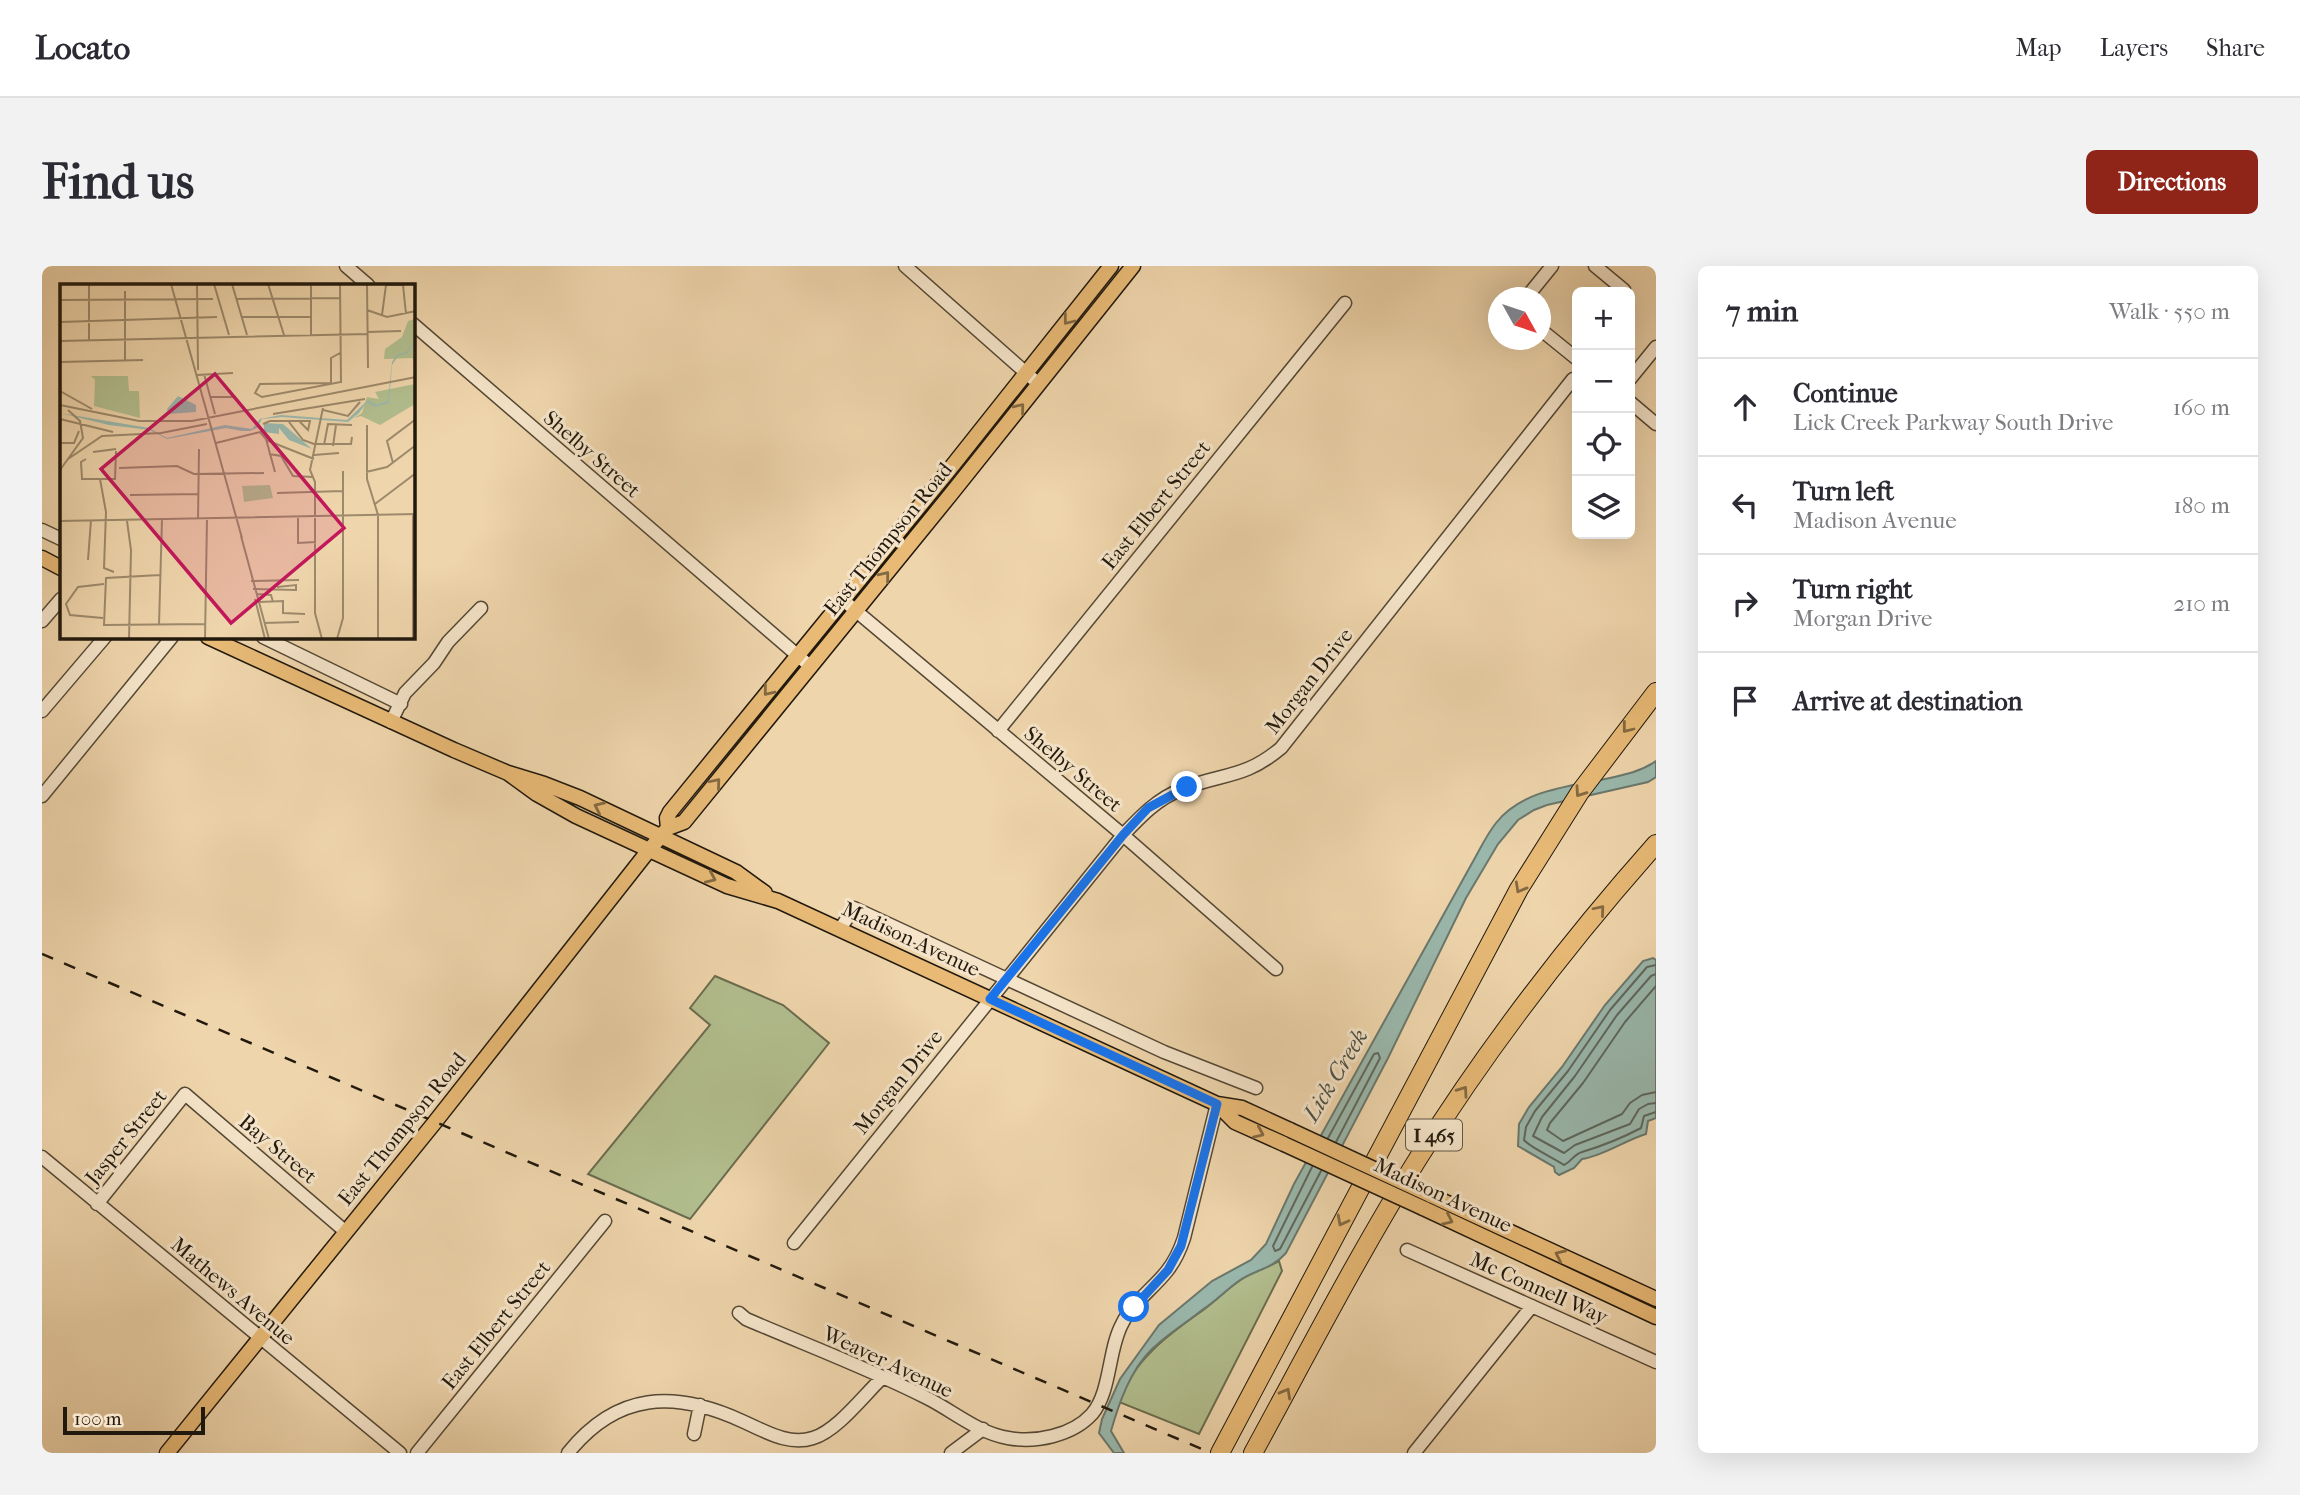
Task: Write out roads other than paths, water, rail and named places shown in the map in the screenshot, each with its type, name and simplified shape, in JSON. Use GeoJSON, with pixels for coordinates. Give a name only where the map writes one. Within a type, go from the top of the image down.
{"type":"FeatureCollection","features":[{"type":"Feature","properties":{"kind":"highway","name":"I 465"},"geometry":{"type":"LineString","coordinates":[[1220,1453],[1519,889],[1555,830],[1653,693]]}},
{"type":"Feature","properties":{"kind":"highway","name":"I 465"},"geometry":{"type":"LineString","coordinates":[[1253,1453],[1367,1245],[1458,1098],[1561,957],[1656,844]]}},
{"type":"Feature","properties":{"kind":"main road","name":"East Thompson Road"},"geometry":{"type":"LineString","coordinates":[[664,832],[670,812],[1111,266]]}},
{"type":"Feature","properties":{"kind":"main road","name":"East Thompson Road"},"geometry":{"type":"LineString","coordinates":[[167,1453],[649,850],[664,832],[684,822],[1133,266]]}},
{"type":"Feature","properties":{"kind":"main road"},"geometry":{"type":"LineString","coordinates":[[42,558],[60,567]]}},
{"type":"Feature","properties":{"kind":"main road","name":"Madison Avenue"},"geometry":{"type":"LineString","coordinates":[[212,639],[508,773],[544,784],[664,832],[736,872],[778,901]]}},
{"type":"Feature","properties":{"kind":"main road","name":"Madison Avenue"},"geometry":{"type":"LineString","coordinates":[[508,773],[537,794],[574,815],[727,886],[778,901],[1217,1104],[1242,1108],[1290,1130],[1426,1202],[1656,1317]]}},
{"type":"Feature","properties":{"kind":"main road","name":"Madison Avenue"},"geometry":{"type":"LineString","coordinates":[[1217,1104],[1236,1122],[1284,1144],[1656,1299]]}},
{"type":"Feature","properties":{"kind":"street"},"geometry":{"type":"LineString","coordinates":[[346,266],[367,284]]}},
{"type":"Feature","properties":{"kind":"street"},"geometry":{"type":"LineString","coordinates":[[905,266],[1039,384]]}},
{"type":"Feature","properties":{"kind":"street"},"geometry":{"type":"LineString","coordinates":[[1535,287],[1552,266]]}},
{"type":"Feature","properties":{"kind":"street"},"geometry":{"type":"LineString","coordinates":[[1595,266],[1620,287]]}},
{"type":"Feature","properties":{"kind":"street","name":"East Elbert Street"},"geometry":{"type":"LineString","coordinates":[[998,731],[1345,303]]}},
{"type":"Feature","properties":{"kind":"street","name":"Shelby Street"},"geometry":{"type":"LineString","coordinates":[[415,326],[811,667]]}},
{"type":"Feature","properties":{"kind":"street"},"geometry":{"type":"LineString","coordinates":[[1551,337],[1572,355]]}},
{"type":"Feature","properties":{"kind":"street"},"geometry":{"type":"LineString","coordinates":[[1635,373],[1656,347]]}},
{"type":"Feature","properties":{"kind":"street","name":"Morgan Drive"},"geometry":{"type":"LineString","coordinates":[[794,1243],[1123,835],[1148,808],[1187,787],[1251,769],[1281,748],[1572,380]]}},
{"type":"Feature","properties":{"kind":"street"},"geometry":{"type":"LineString","coordinates":[[1635,406],[1656,424]]}},
{"type":"Feature","properties":{"kind":"street"},"geometry":{"type":"LineString","coordinates":[[42,530],[60,539]]}},
{"type":"Feature","properties":{"kind":"street"},"geometry":{"type":"LineString","coordinates":[[42,621],[60,600]]}},
{"type":"Feature","properties":{"kind":"street","name":"Shelby Street"},"geometry":{"type":"LineString","coordinates":[[842,600],[1123,835],[1276,969]]}},
{"type":"Feature","properties":{"kind":"street"},"geometry":{"type":"LineString","coordinates":[[391,722],[405,693],[435,663],[448,642],[481,608]]}},
{"type":"Feature","properties":{"kind":"street"},"geometry":{"type":"LineString","coordinates":[[42,711],[103,639]]}},
{"type":"Feature","properties":{"kind":"street"},"geometry":{"type":"LineString","coordinates":[[42,796],[170,639]]}},
{"type":"Feature","properties":{"kind":"street"},"geometry":{"type":"LineString","coordinates":[[267,639],[401,704]]}},
{"type":"Feature","properties":{"kind":"street","name":"Madison Avenue"},"geometry":{"type":"LineString","coordinates":[[840,929],[854,908],[1164,1052],[1256,1088]]}},
{"type":"Feature","properties":{"kind":"street","name":"Bay Street"},"geometry":{"type":"LineString","coordinates":[[185,1094],[346,1232]]}},
{"type":"Feature","properties":{"kind":"street","name":"Jasper Street"},"geometry":{"type":"LineString","coordinates":[[97,1204],[185,1094]]}},
{"type":"Feature","properties":{"kind":"street","name":"Weaver Avenue"},"geometry":{"type":"LineString","coordinates":[[739,1313],[746,1319],[926,1398],[1001,1437],[1045,1437],[1066,1431],[1092,1413],[1099,1402],[1126,1316],[1168,1270],[1181,1246],[1217,1104]]}},
{"type":"Feature","properties":{"kind":"street","name":"Mathews Avenue"},"geometry":{"type":"LineString","coordinates":[[42,1157],[400,1453]]}},
{"type":"Feature","properties":{"kind":"street","name":"East Elbert Street"},"geometry":{"type":"LineString","coordinates":[[418,1453],[605,1221]]}},
{"type":"Feature","properties":{"kind":"street","name":"Mc Connell Way"},"geometry":{"type":"LineString","coordinates":[[1407,1250],[1656,1362]]}},
{"type":"Feature","properties":{"kind":"street"},"geometry":{"type":"LineString","coordinates":[[1414,1453],[1532,1306]]}},
{"type":"Feature","properties":{"kind":"street"},"geometry":{"type":"LineString","coordinates":[[570,1452],[596,1425],[631,1407],[665,1401],[718,1410],[775,1436],[788,1440],[805,1440],[829,1429],[882,1378]]}},
{"type":"Feature","properties":{"kind":"street"},"geometry":{"type":"LineString","coordinates":[[694,1434],[700,1405]]}},
{"type":"Feature","properties":{"kind":"street"},"geometry":{"type":"LineString","coordinates":[[951,1453],[983,1429]]}},
{"type":"Feature","properties":{"kind":"water","name":"Lick Creek"},"geometry":{"type":"Polygon","coordinates":[[[1656,761],[1656,777],[1648,782],[1534,810],[1518,820],[1498,844],[1466,898],[1388,1058],[1286,1253],[1276,1262],[1235,1284],[1163,1339],[1144,1358],[1126,1388],[1114,1420],[1111,1431],[1124,1453],[1114,1453],[1099,1433],[1102,1419],[1120,1379],[1159,1325],[1212,1281],[1251,1260],[1266,1244],[1294,1184],[1496,823],[1519,803],[1532,797],[1632,773],[1656,761]]]}},
{"type":"Feature","properties":{"kind":"water"},"geometry":{"type":"Polygon","coordinates":[[[1653,958],[1656,960],[1656,1118],[1648,1121],[1646,1134],[1582,1159],[1574,1168],[1559,1175],[1554,1167],[1518,1146],[1519,1124],[1605,1005],[1643,961],[1653,958]]]}},
{"type":"Feature","properties":{"kind":"railway"},"geometry":{"type":"LineString","coordinates":[[42,954],[1211,1453]]}}]}
